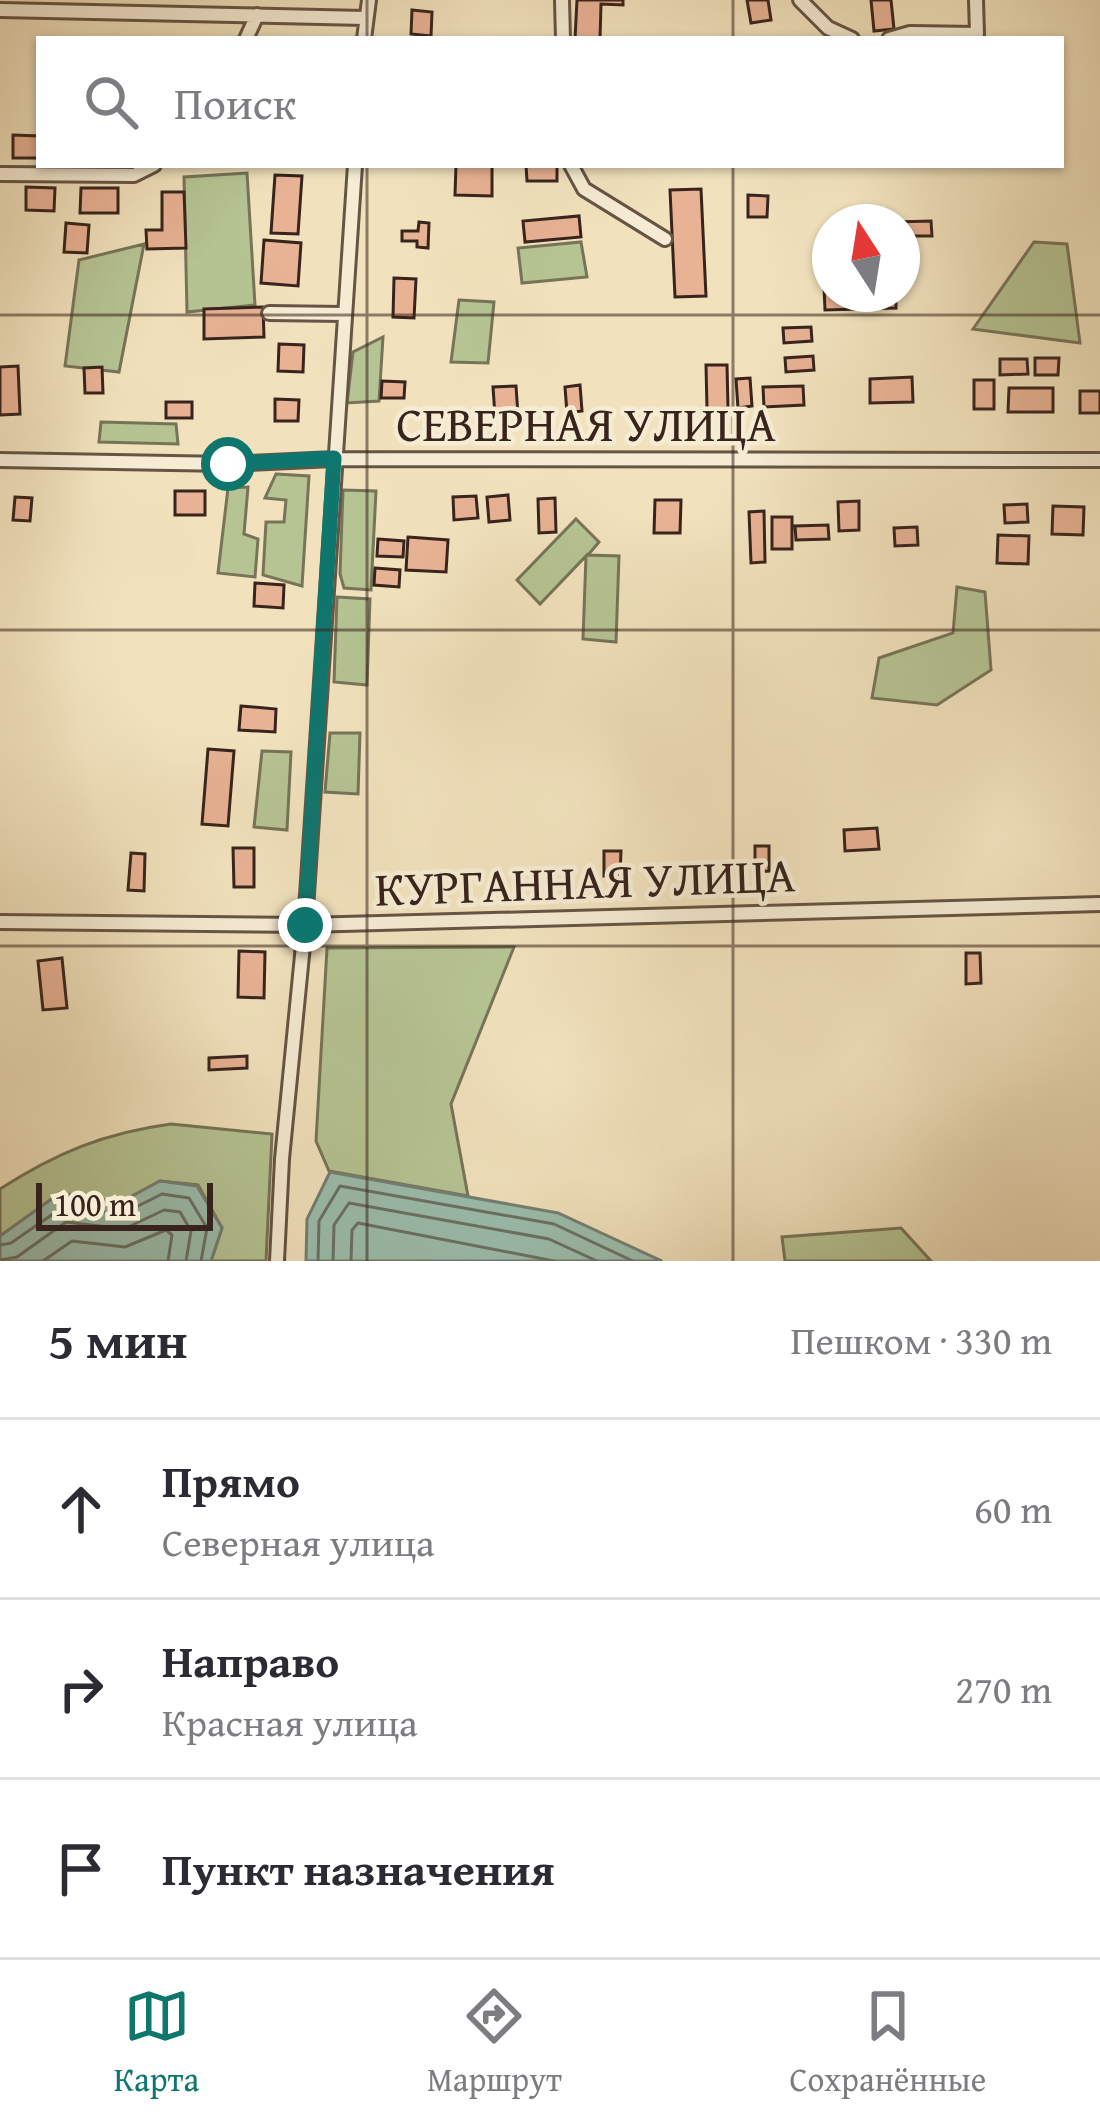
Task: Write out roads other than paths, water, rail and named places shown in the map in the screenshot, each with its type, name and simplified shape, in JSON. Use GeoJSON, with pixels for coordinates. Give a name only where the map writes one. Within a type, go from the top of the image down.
{"type":"FeatureCollection","features":[{"type":"Feature","properties":{"kind":"street"},"geometry":{"type":"LineString","coordinates":[[364,36],[369,0]]}},
{"type":"Feature","properties":{"kind":"street"},"geometry":{"type":"LineString","coordinates":[[562,0],[563,36]]}},
{"type":"Feature","properties":{"kind":"street"},"geometry":{"type":"LineString","coordinates":[[800,0],[828,28],[845,36]]}},
{"type":"Feature","properties":{"kind":"street"},"geometry":{"type":"LineString","coordinates":[[900,36],[977,34],[976,0]]}},
{"type":"Feature","properties":{"kind":"street"},"geometry":{"type":"LineString","coordinates":[[0,10],[365,17]]}},
{"type":"Feature","properties":{"kind":"street"},"geometry":{"type":"LineString","coordinates":[[247,36],[257,15]]}},
{"type":"Feature","properties":{"kind":"street"},"geometry":{"type":"LineString","coordinates":[[0,174],[134,175],[148,168]]}},
{"type":"Feature","properties":{"kind":"street"},"geometry":{"type":"LineString","coordinates":[[277,1261],[305,925],[355,168]]}},
{"type":"Feature","properties":{"kind":"street"},"geometry":{"type":"LineString","coordinates":[[573,168],[584,189],[665,239]]}},
{"type":"Feature","properties":{"kind":"street"},"geometry":{"type":"LineString","coordinates":[[269,313],[344,314]]}},
{"type":"Feature","properties":{"kind":"street","name":"СЕВЕРНАЯ УЛИЦА"},"geometry":{"type":"LineString","coordinates":[[0,460],[228,464],[334,458],[1100,460]]}},
{"type":"Feature","properties":{"kind":"street","name":"КУРГАННАЯ УЛИЦА"},"geometry":{"type":"LineString","coordinates":[[0,922],[305,925],[1100,904]]}},
{"type":"Feature","properties":{"kind":"water"},"geometry":{"type":"Polygon","coordinates":[[[330,1172],[558,1213],[662,1261],[306,1261],[307,1219],[330,1172]]]}},
{"type":"Feature","properties":{"kind":"water"},"geometry":{"type":"Polygon","coordinates":[[[160,1181],[197,1186],[222,1228],[211,1261],[0,1261],[0,1236],[60,1193],[121,1202],[160,1181]]]}}]}
